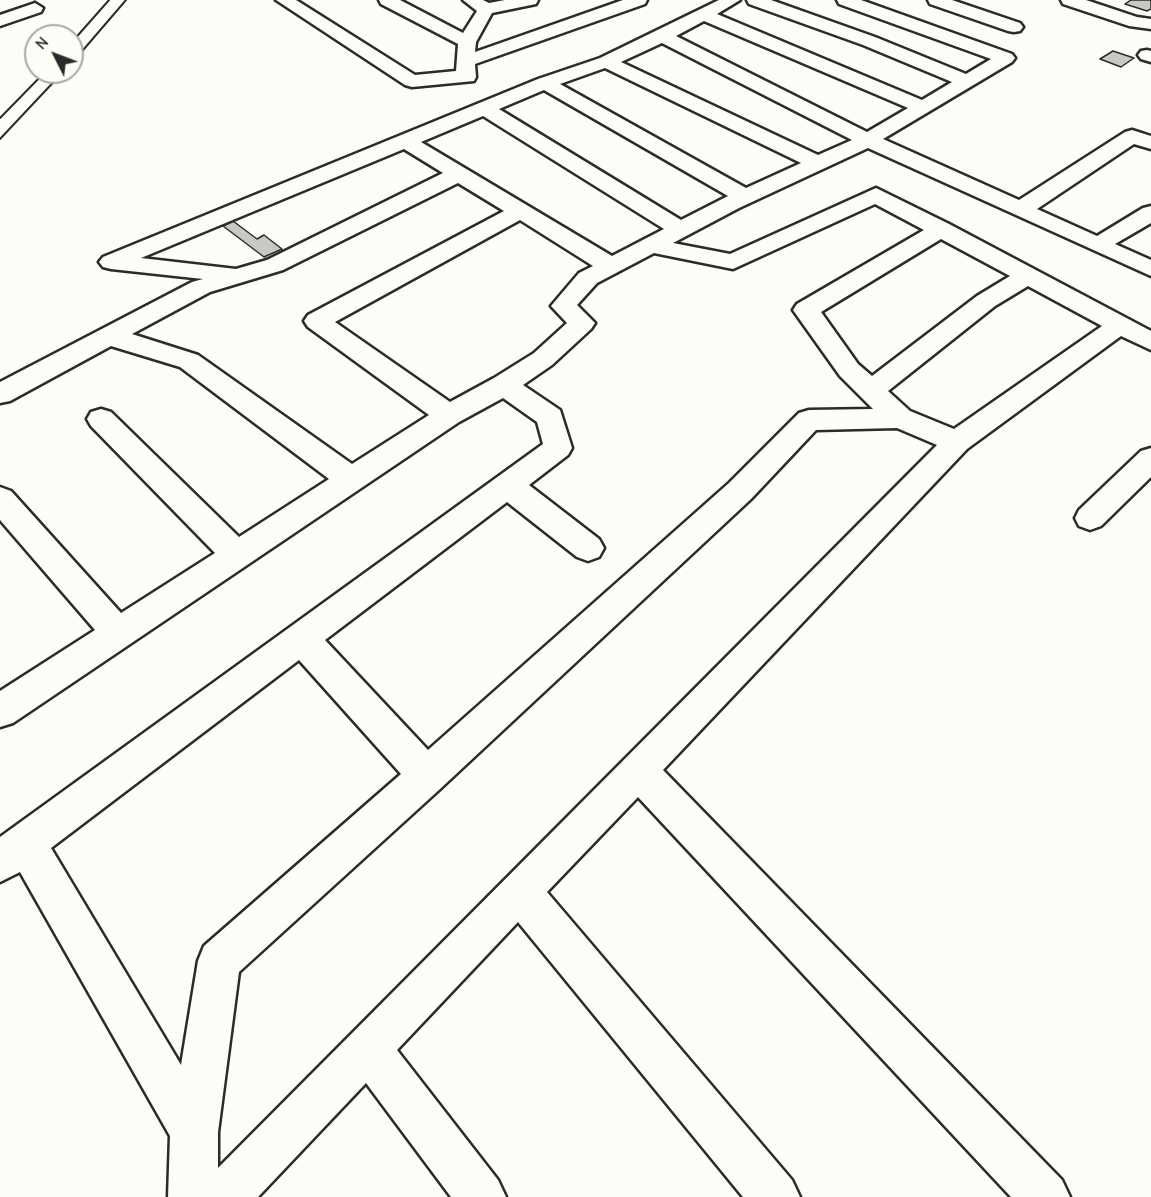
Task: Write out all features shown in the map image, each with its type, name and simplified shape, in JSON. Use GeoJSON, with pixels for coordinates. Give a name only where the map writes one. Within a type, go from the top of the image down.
{"type":"FeatureCollection","features":[{"type":"Feature","properties":{"kind":"street"},"geometry":{"type":"LineString","coordinates":[[284,0],[412,81],[465,69],[639,0]]}},
{"type":"Feature","properties":{"kind":"street"},"geometry":{"type":"LineString","coordinates":[[387,0],[467,42]]}},
{"type":"Feature","properties":{"kind":"street"},"geometry":{"type":"LineString","coordinates":[[465,69],[467,42],[478,5],[530,0]]}},
{"type":"Feature","properties":{"kind":"street"},"geometry":{"type":"LineString","coordinates":[[240,275],[111,262],[545,83],[606,62],[732,0]]}},
{"type":"Feature","properties":{"kind":"street"},"geometry":{"type":"LineString","coordinates":[[755,0],[869,41],[966,81]]}},
{"type":"Feature","properties":{"kind":"street"},"geometry":{"type":"LineString","coordinates":[[0,711],[449,415],[504,385],[543,359],[582,323],[563,306],[588,278],[744,196],[868,140],[1006,58],[845,0]]}},
{"type":"Feature","properties":{"kind":"street"},"geometry":{"type":"LineString","coordinates":[[936,0],[1014,27]]}},
{"type":"Feature","properties":{"kind":"street"},"geometry":{"type":"LineString","coordinates":[[1069,0],[1135,22],[1151,24]]}},
{"type":"Feature","properties":{"kind":"street"},"geometry":{"type":"LineString","coordinates":[[0,21],[35,8]]}},
{"type":"Feature","properties":{"kind":"street"},"geometry":{"type":"LineString","coordinates":[[704,15],[922,107]]}},
{"type":"Feature","properties":{"kind":"street"},"geometry":{"type":"LineString","coordinates":[[662,36],[868,140],[1151,269]]}},
{"type":"Feature","properties":{"kind":"street"},"geometry":{"type":"LineString","coordinates":[[606,62],[818,163]]}},
{"type":"Feature","properties":{"kind":"street"},"geometry":{"type":"LineString","coordinates":[[465,69],[506,99]]}},
{"type":"Feature","properties":{"kind":"street"},"geometry":{"type":"LineString","coordinates":[[545,83],[744,196]]}},
{"type":"Feature","properties":{"kind":"street"},"geometry":{"type":"LineString","coordinates":[[484,108],[680,229]]}},
{"type":"Feature","properties":{"kind":"street"},"geometry":{"type":"LineString","coordinates":[[1021,209],[1132,136],[1151,143]]}},
{"type":"Feature","properties":{"kind":"street"},"geometry":{"type":"LineString","coordinates":[[405,141],[611,266]]}},
{"type":"Feature","properties":{"kind":"street"},"geometry":{"type":"LineString","coordinates":[[0,394],[201,287],[274,265],[459,174]]}},
{"type":"Feature","properties":{"kind":"street"},"geometry":{"type":"LineString","coordinates":[[651,245],[733,262],[876,195],[1151,342]]}},
{"type":"Feature","properties":{"kind":"street"},"geometry":{"type":"LineString","coordinates":[[449,415],[318,321],[520,211]]}},
{"type":"Feature","properties":{"kind":"street"},"geometry":{"type":"LineString","coordinates":[[1099,244],[1151,213]]}},
{"type":"Feature","properties":{"kind":"street"},"geometry":{"type":"LineString","coordinates":[[941,229],[806,310],[849,370],[900,418],[957,442]]}},
{"type":"Feature","properties":{"kind":"street"},"geometry":{"type":"LineString","coordinates":[[871,390],[986,301],[1027,276]]}},
{"type":"Feature","properties":{"kind":"street"},"geometry":{"type":"LineString","coordinates":[[224,1197],[957,442],[1120,326]]}},
{"type":"Feature","properties":{"kind":"street"},"geometry":{"type":"LineString","coordinates":[[109,336],[189,361],[352,480]]}},
{"type":"Feature","properties":{"kind":"street"},"geometry":{"type":"LineString","coordinates":[[194,1132],[13,853],[558,448],[550,417],[504,385]]}},
{"type":"Feature","properties":{"kind":"street"},"geometry":{"type":"LineString","coordinates":[[194,1197],[194,1132],[219,961],[427,777],[740,491],[809,420],[900,418]]}},
{"type":"Feature","properties":{"kind":"street"},"geometry":{"type":"LineString","coordinates":[[101,419],[237,555]]}},
{"type":"Feature","properties":{"kind":"street"},"geometry":{"type":"LineString","coordinates":[[1090,518],[1151,459]]}},
{"type":"Feature","properties":{"kind":"street"},"geometry":{"type":"LineString","coordinates":[[507,485],[588,548]]}},
{"type":"Feature","properties":{"kind":"street"},"geometry":{"type":"LineString","coordinates":[[0,499],[118,633]]}},
{"type":"Feature","properties":{"kind":"street"},"geometry":{"type":"LineString","coordinates":[[302,639],[427,777]]}},
{"type":"Feature","properties":{"kind":"street"},"geometry":{"type":"LineString","coordinates":[[638,771],[1045,1197]]}},
{"type":"Feature","properties":{"kind":"street"},"geometry":{"type":"LineString","coordinates":[[520,892],[775,1197]]}},
{"type":"Feature","properties":{"kind":"street"},"geometry":{"type":"LineString","coordinates":[[368,1049],[481,1197]]}},
{"type":"Feature","properties":{"kind":"building"},"geometry":{"type":"Polygon","coordinates":[[[1131,0],[1151,0],[1151,9],[1147,11],[1125,4],[1131,0]]]}},
{"type":"Feature","properties":{"kind":"building"},"geometry":{"type":"Polygon","coordinates":[[[1113,51],[1134,58],[1121,67],[1100,59],[1113,51]]]}},
{"type":"Feature","properties":{"kind":"building"},"geometry":{"type":"Polygon","coordinates":[[[233,221],[257,239],[264,235],[282,249],[264,257],[223,226],[233,221]]]}},
{"type":"Feature","properties":{"kind":"railway"},"geometry":{"type":"LineString","coordinates":[[84,28],[109,0]]}},
{"type":"Feature","properties":{"kind":"railway"},"geometry":{"type":"LineString","coordinates":[[84,49],[126,0]]}},
{"type":"Feature","properties":{"kind":"railway"},"geometry":{"type":"LineString","coordinates":[[0,118],[33,84]]}},
{"type":"Feature","properties":{"kind":"railway"},"geometry":{"type":"LineString","coordinates":[[0,139],[52,84]]}}]}
